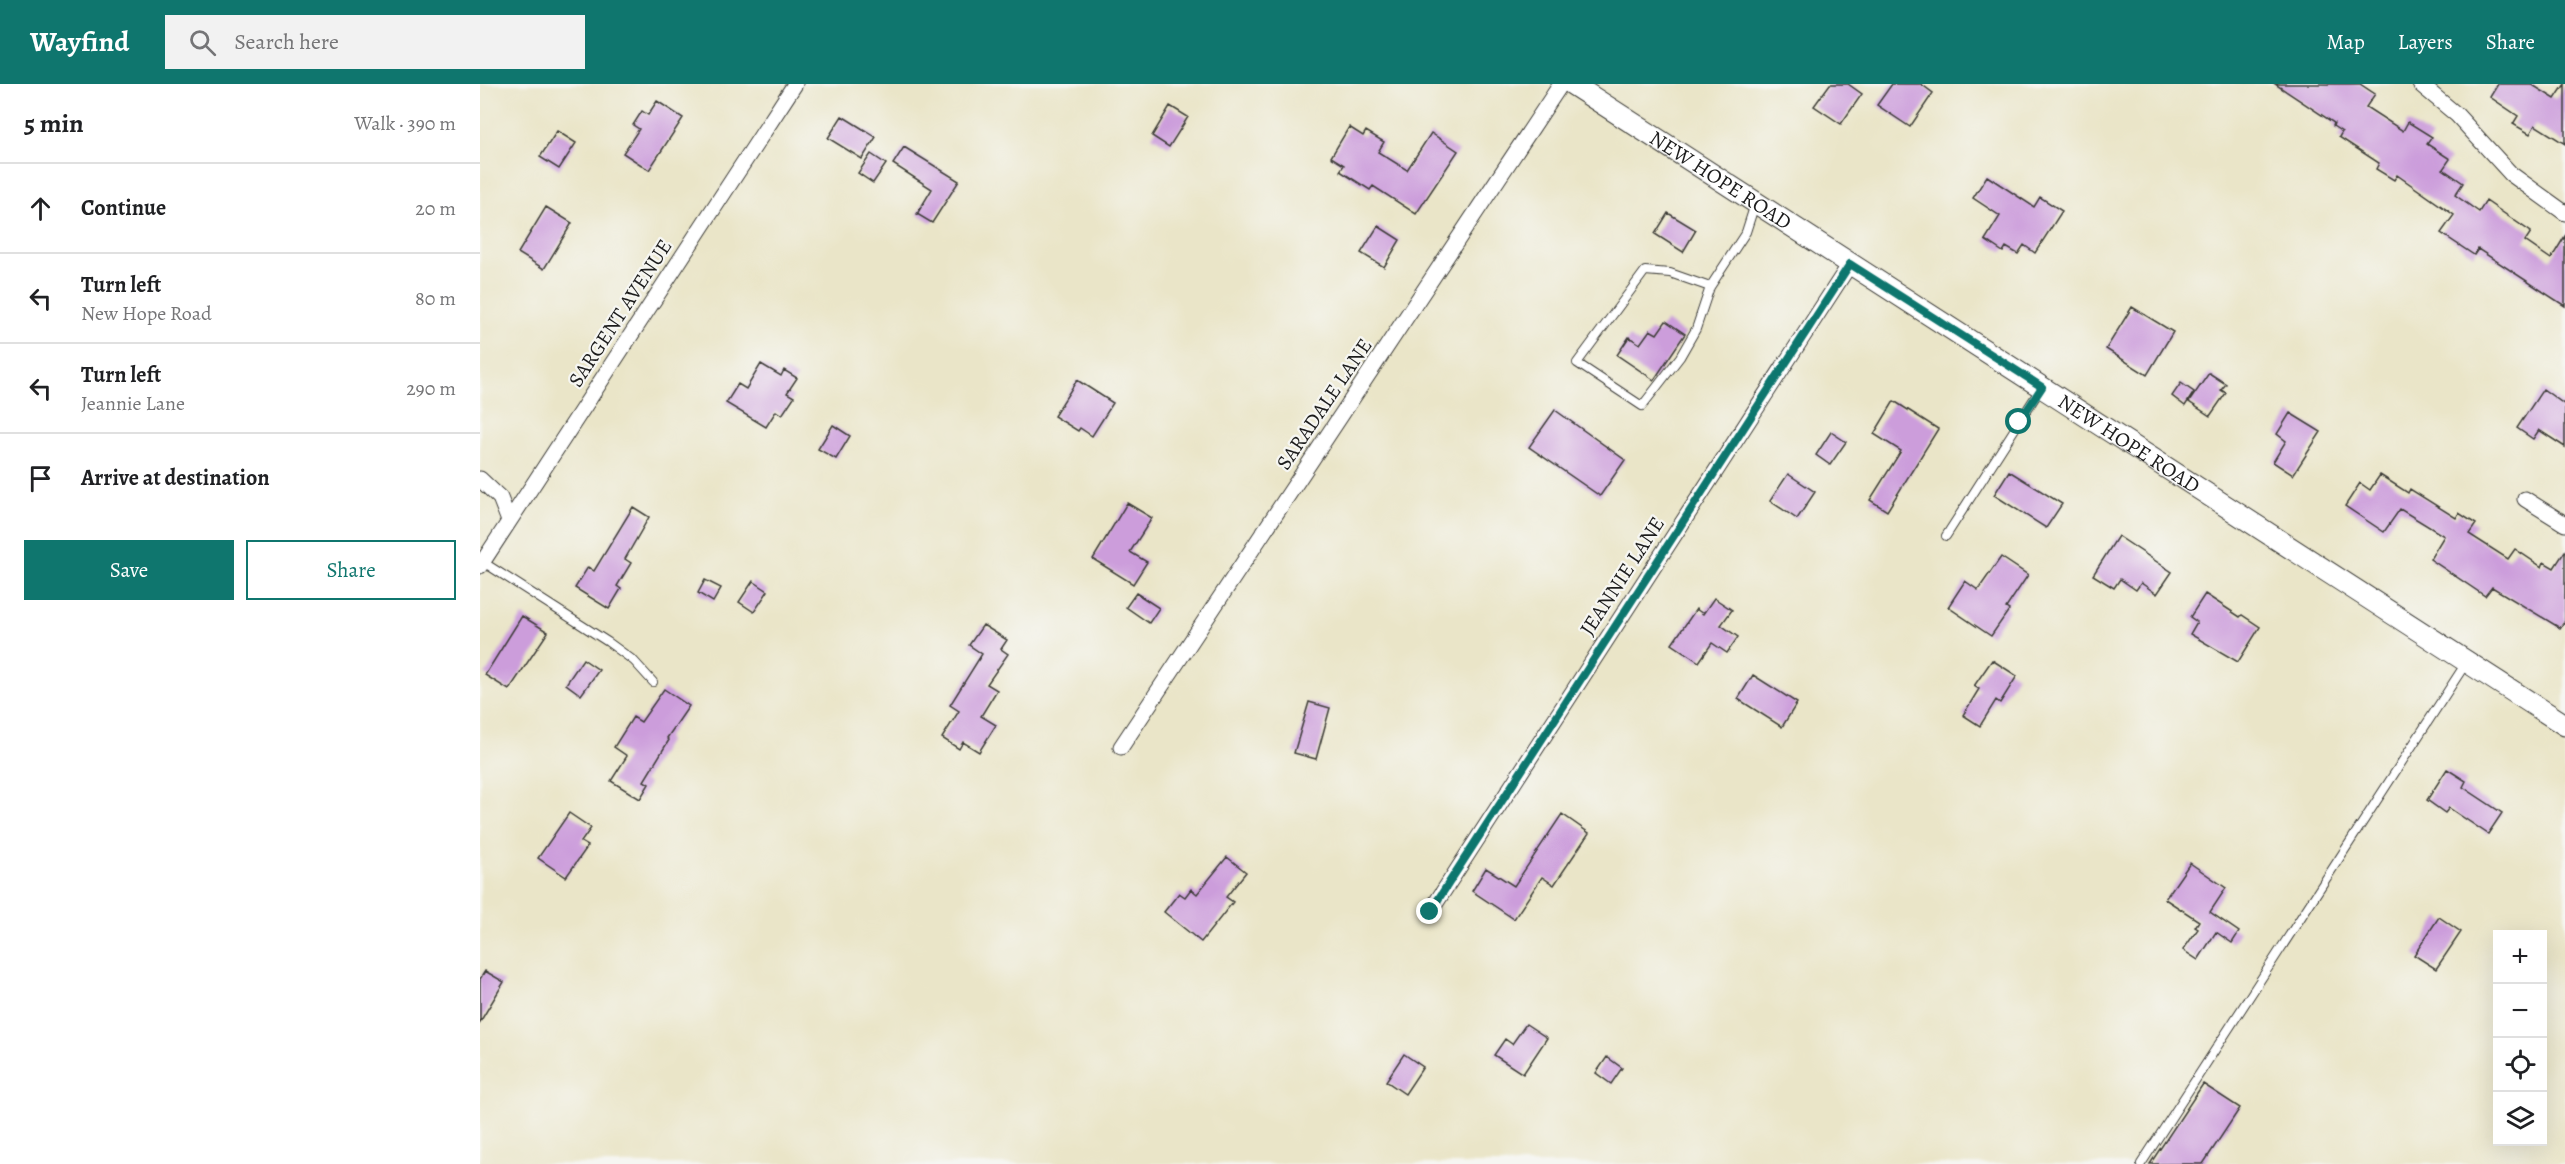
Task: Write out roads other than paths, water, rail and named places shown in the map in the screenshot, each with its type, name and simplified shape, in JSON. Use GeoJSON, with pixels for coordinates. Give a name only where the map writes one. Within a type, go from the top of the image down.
{"type":"FeatureCollection","features":[{"type":"Feature","properties":{"kind":"main road","name":"NEW HOPE ROAD"},"geometry":{"type":"LineString","coordinates":[[1572,84],[2565,725]]}},
{"type":"Feature","properties":{"kind":"street","name":"SARGENT AVENUE"},"geometry":{"type":"LineString","coordinates":[[481,564],[795,84]]}},
{"type":"Feature","properties":{"kind":"street","name":"SARADALE LANE"},"geometry":{"type":"LineString","coordinates":[[1121,747],[1561,84]]}},
{"type":"Feature","properties":{"kind":"street"},"geometry":{"type":"LineString","coordinates":[[2420,84],[2457,115],[2511,174],[2565,213]]}},
{"type":"Feature","properties":{"kind":"street","name":"JEANNIE LANE"},"geometry":{"type":"LineString","coordinates":[[1430,912],[1850,264]]}},
{"type":"Feature","properties":{"kind":"street"},"geometry":{"type":"LineString","coordinates":[[480,479],[500,498],[509,521]]}},
{"type":"Feature","properties":{"kind":"street"},"geometry":{"type":"LineString","coordinates":[[2525,499],[2565,524]]}},
{"type":"Feature","properties":{"kind":"lane"},"geometry":{"type":"LineString","coordinates":[[1710,287],[1670,273],[1645,271],[1577,363],[1642,406],[1680,357],[1696,329],[1710,287],[1746,232],[1755,202]]}},
{"type":"Feature","properties":{"kind":"lane"},"geometry":{"type":"LineString","coordinates":[[1946,536],[2042,387]]}},
{"type":"Feature","properties":{"kind":"lane"},"geometry":{"type":"LineString","coordinates":[[481,564],[608,642],[634,661],[653,682]]}},
{"type":"Feature","properties":{"kind":"lane"},"geometry":{"type":"LineString","coordinates":[[2141,1164],[2467,662]]}}]}
